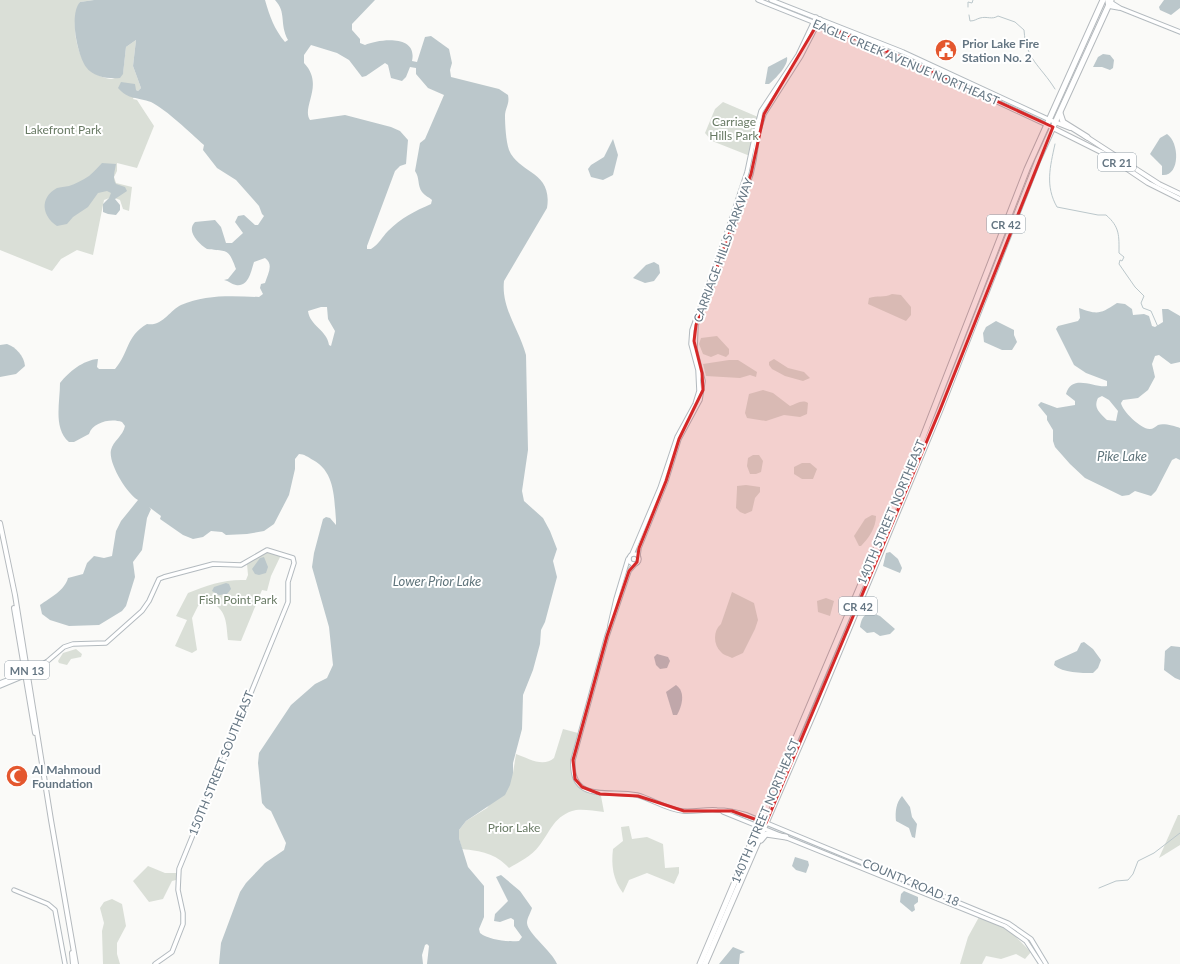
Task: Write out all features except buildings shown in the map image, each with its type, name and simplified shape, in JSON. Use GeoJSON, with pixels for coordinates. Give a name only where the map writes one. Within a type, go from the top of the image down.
{"type":"FeatureCollection","features":[{"type":"Feature","properties":{"kind":"highway","name":"CR 42"},"geometry":{"type":"LineString","coordinates":[[1051,123],[1103,0]]}},
{"type":"Feature","properties":{"kind":"highway","name":"CR 42"},"geometry":{"type":"LineString","coordinates":[[1051,123],[1060,112],[1108,3],[1111,0]]}},
{"type":"Feature","properties":{"kind":"highway"},"geometry":{"type":"LineString","coordinates":[[1060,112],[1063,122],[1087,137]]}},
{"type":"Feature","properties":{"kind":"highway","name":"140TH STREET NORTHEAST"},"geometry":{"type":"LineString","coordinates":[[700,964],[762,824],[940,410],[1051,123]]}},
{"type":"Feature","properties":{"kind":"highway","name":"140TH STREET NORTHEAST"},"geometry":{"type":"LineString","coordinates":[[705,964],[754,851],[762,824]]}},
{"type":"Feature","properties":{"kind":"highway"},"geometry":{"type":"LineString","coordinates":[[754,851],[762,837],[766,834],[786,837]]}},
{"type":"Feature","properties":{"kind":"main road","name":"CR 21"},"geometry":{"type":"LineString","coordinates":[[1051,123],[1087,137],[1159,184],[1180,194]]}},
{"type":"Feature","properties":{"kind":"main road","name":"CR 21"},"geometry":{"type":"LineString","coordinates":[[1051,123],[1105,154],[1148,183],[1180,199]]}},
{"type":"Feature","properties":{"kind":"main road","name":"MN 13"},"geometry":{"type":"LineString","coordinates":[[0,523],[13,590],[75,964]]}},
{"type":"Feature","properties":{"kind":"street","name":"EAGLE CREEK AVENUE NORTHEAST"},"geometry":{"type":"LineString","coordinates":[[758,0],[903,58],[1051,123]]}},
{"type":"Feature","properties":{"kind":"street","name":"EAGLE CREEK AVENUE NORTHEAST"},"geometry":{"type":"LineString","coordinates":[[772,0],[910,55],[1051,123]]}},
{"type":"Feature","properties":{"kind":"street"},"geometry":{"type":"LineString","coordinates":[[1111,0],[1112,3],[1120,8]]}},
{"type":"Feature","properties":{"kind":"street"},"geometry":{"type":"LineString","coordinates":[[1108,3],[1180,32]]}},
{"type":"Feature","properties":{"kind":"street","name":"CARRIAGE HILLS PARKWAY"},"geometry":{"type":"LineString","coordinates":[[638,556],[639,548],[666,481],[679,439],[698,403],[703,390],[702,373],[694,341],[696,325],[722,259],[751,174],[758,133],[764,114],[801,56],[818,18]]}},
{"type":"Feature","properties":{"kind":"street","name":"CARRIAGE HILLS PARKWAY"},"geometry":{"type":"LineString","coordinates":[[632,554],[662,481],[677,437],[695,404],[699,391],[698,370],[691,344],[692,330],[718,259],[747,172],[762,111],[798,55],[816,23]]}},
{"type":"Feature","properties":{"kind":"street","name":"150TH STREET SOUTHEAST"},"geometry":{"type":"LineString","coordinates":[[26,674],[41,668],[66,646],[106,643],[142,610],[149,601],[159,579],[213,564],[241,565],[267,550],[293,558],[294,563],[288,582],[288,602],[179,869],[178,890],[183,913],[180,933],[172,952],[156,964]]}},
{"type":"Feature","properties":{"kind":"street"},"geometry":{"type":"LineString","coordinates":[[610,626],[629,571],[638,561],[638,556],[632,554],[628,559],[616,599],[573,760],[572,770],[575,779],[582,787],[600,794],[638,796],[674,810],[716,810],[747,815],[762,824]]}},
{"type":"Feature","properties":{"kind":"street"},"geometry":{"type":"LineString","coordinates":[[628,559],[630,562],[635,564]]}},
{"type":"Feature","properties":{"kind":"street"},"geometry":{"type":"LineString","coordinates":[[0,685],[26,674]]}},
{"type":"Feature","properties":{"kind":"street","name":"COUNTY ROAD 18"},"geometry":{"type":"LineString","coordinates":[[762,824],[786,837],[966,910],[1016,932],[1032,948],[1041,964]]}},
{"type":"Feature","properties":{"kind":"street","name":"COUNTY ROAD 18"},"geometry":{"type":"LineString","coordinates":[[762,824],[1008,923],[1020,930],[1034,944],[1046,964]]}},
{"type":"Feature","properties":{"kind":"street"},"geometry":{"type":"LineString","coordinates":[[14,890],[48,904],[55,910],[64,964]]}},
{"type":"Feature","properties":{"kind":"street"},"geometry":{"type":"LineString","coordinates":[[966,910],[976,909]]}},
{"type":"Feature","properties":{"kind":"highlighted area"},"geometry":{"type":"Polygon","coordinates":[[[818,23],[903,58],[1053,127],[940,410],[766,823],[732,811],[684,811],[638,796],[600,794],[582,787],[575,779],[573,760],[607,636],[629,571],[637,562],[639,548],[666,481],[679,439],[703,390],[702,373],[694,341],[696,325],[751,174],[764,114],[818,23]]]}},
{"type":"Feature","properties":{"kind":"green space","name":"Lakefront Park"},"geometry":{"type":"Polygon","coordinates":[[[0,0],[94,0],[80,2],[77,11],[75,32],[80,54],[92,71],[100,76],[112,79],[123,73],[126,47],[136,40],[133,66],[141,88],[138,91],[136,90],[133,99],[137,100],[154,126],[137,168],[117,163],[117,171],[114,177],[116,183],[132,187],[129,211],[123,209],[120,200],[112,197],[104,200],[93,255],[77,250],[61,259],[52,271],[0,250],[0,0]]]}},
{"type":"Feature","properties":{"kind":"green space","name":"Carriage Hills Park"},"geometry":{"type":"Polygon","coordinates":[[[723,102],[758,117],[752,136],[750,156],[712,141],[705,133],[715,109],[723,102]]]}},
{"type":"Feature","properties":{"kind":"green space"},"geometry":{"type":"Polygon","coordinates":[[[892,294],[901,295],[911,307],[911,315],[906,321],[868,304],[869,298],[892,294]]]}},
{"type":"Feature","properties":{"kind":"green space"},"geometry":{"type":"Polygon","coordinates":[[[717,336],[729,349],[729,354],[726,357],[718,354],[711,357],[703,354],[699,344],[701,338],[717,336]]]}},
{"type":"Feature","properties":{"kind":"green space"},"geometry":{"type":"Polygon","coordinates":[[[774,359],[788,368],[804,372],[810,378],[803,381],[785,376],[772,369],[769,365],[769,362],[774,359]]]}},
{"type":"Feature","properties":{"kind":"green space"},"geometry":{"type":"Polygon","coordinates":[[[738,360],[757,372],[756,377],[750,375],[740,378],[706,376],[703,364],[738,360]]]}},
{"type":"Feature","properties":{"kind":"green space"},"geometry":{"type":"Polygon","coordinates":[[[763,390],[773,393],[790,406],[801,402],[808,403],[807,414],[800,417],[784,415],[766,421],[747,418],[745,413],[749,394],[763,390]]]}},
{"type":"Feature","properties":{"kind":"green space"},"geometry":{"type":"Polygon","coordinates":[[[753,455],[759,455],[763,461],[761,472],[750,474],[747,466],[748,458],[753,455]]]}},
{"type":"Feature","properties":{"kind":"green space"},"geometry":{"type":"Polygon","coordinates":[[[802,463],[810,463],[817,469],[813,479],[802,479],[794,474],[794,467],[802,463]]]}},
{"type":"Feature","properties":{"kind":"green space"},"geometry":{"type":"Polygon","coordinates":[[[746,485],[760,487],[760,492],[755,498],[752,511],[745,514],[736,508],[737,486],[746,485]]]}},
{"type":"Feature","properties":{"kind":"green space"},"geometry":{"type":"Polygon","coordinates":[[[872,515],[876,516],[876,520],[872,532],[861,546],[859,546],[854,536],[865,519],[872,515]]]}},
{"type":"Feature","properties":{"kind":"green space","name":"Fish Point Park"},"geometry":{"type":"Polygon","coordinates":[[[271,552],[281,555],[271,576],[267,591],[262,590],[241,641],[228,640],[226,622],[223,613],[211,602],[198,606],[192,618],[197,650],[192,653],[175,646],[187,620],[176,616],[188,593],[216,583],[231,580],[246,580],[248,575],[247,564],[264,553],[271,552]]]}},
{"type":"Feature","properties":{"kind":"green space"},"geometry":{"type":"Polygon","coordinates":[[[732,592],[754,603],[758,620],[743,653],[732,658],[723,654],[718,649],[715,642],[715,634],[716,630],[721,624],[732,592]]]}},
{"type":"Feature","properties":{"kind":"green space"},"geometry":{"type":"Polygon","coordinates":[[[826,598],[834,601],[830,616],[818,612],[817,601],[826,598]]]}},
{"type":"Feature","properties":{"kind":"green space"},"geometry":{"type":"Polygon","coordinates":[[[76,649],[82,654],[81,657],[71,659],[67,665],[59,663],[58,661],[63,653],[76,649]]]}},
{"type":"Feature","properties":{"kind":"green space","name":"Prior Lake"},"geometry":{"type":"Polygon","coordinates":[[[563,729],[578,733],[571,764],[574,781],[588,793],[601,796],[604,812],[576,810],[569,812],[554,824],[533,853],[509,868],[493,856],[462,849],[459,838],[459,830],[466,821],[487,808],[513,773],[516,754],[535,761],[550,761],[554,758],[563,729]]]}},
{"type":"Feature","properties":{"kind":"green space"},"geometry":{"type":"Polygon","coordinates":[[[1178,815],[1180,815],[1180,845],[1159,858],[1178,815]]]}},
{"type":"Feature","properties":{"kind":"green space"},"geometry":{"type":"Polygon","coordinates":[[[629,826],[632,839],[647,837],[663,844],[665,868],[679,867],[679,873],[674,884],[647,873],[629,880],[623,893],[615,878],[612,855],[613,849],[623,841],[621,827],[629,826]]]}},
{"type":"Feature","properties":{"kind":"green space"},"geometry":{"type":"Polygon","coordinates":[[[148,866],[165,873],[177,873],[176,880],[172,881],[163,899],[149,902],[133,881],[148,866]]]}},
{"type":"Feature","properties":{"kind":"green space"},"geometry":{"type":"Polygon","coordinates":[[[112,899],[122,904],[126,926],[117,943],[117,954],[120,964],[103,964],[102,931],[104,923],[100,908],[104,902],[112,899]]]}},
{"type":"Feature","properties":{"kind":"green space"},"geometry":{"type":"Polygon","coordinates":[[[979,917],[1008,929],[1031,952],[1025,959],[1016,954],[1001,959],[986,956],[982,964],[960,964],[968,937],[979,917]]]}},
{"type":"Feature","properties":{"kind":"water","name":"Lower Prior Lake"},"geometry":{"type":"Polygon","coordinates":[[[94,0],[265,0],[273,22],[285,42],[288,40],[285,34],[281,9],[275,0],[375,0],[352,24],[352,30],[360,39],[360,43],[365,45],[388,40],[403,42],[409,46],[412,52],[412,61],[417,62],[425,37],[431,36],[449,49],[452,63],[450,70],[451,77],[499,89],[508,95],[505,120],[506,138],[509,150],[520,164],[540,180],[545,187],[548,196],[547,208],[504,281],[504,291],[508,309],[526,355],[528,450],[522,491],[524,501],[543,518],[550,531],[557,549],[553,561],[557,577],[545,622],[541,630],[540,644],[533,670],[523,695],[522,729],[513,763],[513,773],[510,785],[505,795],[466,821],[459,830],[459,838],[468,867],[484,886],[484,917],[479,929],[480,933],[493,939],[504,941],[519,941],[522,937],[514,926],[514,920],[511,918],[500,922],[494,921],[495,914],[508,901],[496,877],[501,875],[520,891],[532,908],[527,921],[528,927],[557,964],[427,964],[429,946],[427,944],[425,945],[422,955],[423,964],[219,964],[221,943],[240,892],[246,883],[265,863],[284,850],[286,843],[271,811],[262,803],[258,763],[259,753],[291,705],[315,684],[327,678],[333,665],[329,627],[312,567],[323,519],[326,517],[330,518],[336,525],[335,503],[332,486],[326,471],[313,460],[299,454],[295,459],[295,469],[289,495],[274,524],[264,531],[247,534],[226,535],[222,532],[211,531],[203,537],[193,539],[183,535],[160,519],[161,516],[149,507],[151,509],[147,518],[142,550],[133,562],[135,577],[126,606],[122,611],[99,625],[69,626],[50,620],[42,614],[40,605],[60,590],[68,578],[83,574],[87,563],[94,556],[104,558],[112,556],[116,531],[121,521],[138,500],[119,478],[112,462],[112,447],[124,430],[125,426],[122,422],[113,420],[103,422],[94,426],[89,434],[74,442],[69,442],[61,430],[59,422],[60,383],[77,367],[92,360],[98,359],[97,367],[99,369],[115,369],[120,363],[131,339],[140,329],[147,324],[161,321],[177,307],[190,301],[210,297],[259,297],[263,294],[260,288],[261,284],[265,283],[270,266],[268,260],[265,258],[254,262],[249,278],[244,284],[234,285],[224,280],[228,279],[236,269],[231,257],[223,251],[207,249],[194,237],[192,233],[193,225],[195,222],[215,220],[221,227],[226,243],[232,243],[243,233],[235,222],[238,216],[244,215],[255,225],[258,225],[264,216],[259,206],[236,180],[217,168],[203,150],[204,145],[171,116],[151,102],[126,95],[118,88],[121,82],[135,84],[136,90],[138,91],[141,88],[133,66],[136,40],[126,47],[123,74],[120,78],[101,77],[86,67],[77,44],[75,24],[75,15],[80,2],[94,0]],[[311,45],[304,55],[304,63],[310,71],[313,79],[312,95],[308,109],[310,120],[345,115],[391,127],[400,131],[408,140],[406,164],[400,166],[395,171],[367,246],[367,249],[371,249],[398,222],[431,204],[432,200],[424,195],[420,189],[418,176],[415,171],[420,143],[425,139],[444,95],[428,88],[416,74],[416,68],[410,67],[406,77],[402,81],[391,78],[388,65],[385,63],[366,76],[362,77],[349,60],[337,53],[311,45]],[[321,307],[308,311],[309,316],[325,335],[329,345],[331,346],[335,331],[328,319],[327,307],[321,307]]]}},
{"type":"Feature","properties":{"kind":"water"},"geometry":{"type":"Polygon","coordinates":[[[1164,0],[1180,0],[1180,8],[1171,15],[1160,10],[1159,7],[1164,0]]]}},
{"type":"Feature","properties":{"kind":"water"},"geometry":{"type":"Polygon","coordinates":[[[1103,54],[1110,55],[1114,60],[1113,68],[1110,70],[1102,67],[1093,67],[1098,57],[1103,54]]]}},
{"type":"Feature","properties":{"kind":"water"},"geometry":{"type":"Polygon","coordinates":[[[787,57],[786,64],[781,72],[769,84],[765,84],[768,67],[787,57]]]}},
{"type":"Feature","properties":{"kind":"water"},"geometry":{"type":"Polygon","coordinates":[[[1167,134],[1174,144],[1176,159],[1172,171],[1168,174],[1162,175],[1162,166],[1150,154],[1160,138],[1167,134]]]}},
{"type":"Feature","properties":{"kind":"water"},"geometry":{"type":"Polygon","coordinates":[[[613,139],[618,155],[613,175],[603,180],[591,177],[588,169],[591,165],[604,157],[613,139]]]}},
{"type":"Feature","properties":{"kind":"water"},"geometry":{"type":"Polygon","coordinates":[[[102,163],[116,164],[114,174],[115,182],[116,184],[125,187],[127,191],[115,199],[120,205],[120,210],[116,215],[103,212],[103,204],[109,198],[111,193],[107,191],[98,193],[88,207],[73,217],[67,224],[57,226],[48,217],[46,212],[45,202],[47,197],[57,188],[69,186],[87,177],[102,163]]]}},
{"type":"Feature","properties":{"kind":"water"},"geometry":{"type":"Polygon","coordinates":[[[654,262],[659,265],[660,273],[654,281],[645,283],[633,278],[646,265],[654,262]]]}},
{"type":"Feature","properties":{"kind":"water","name":"Pike Lake"},"geometry":{"type":"Polygon","coordinates":[[[1117,303],[1125,304],[1132,309],[1133,315],[1144,314],[1149,316],[1152,326],[1155,327],[1163,322],[1162,309],[1168,309],[1180,316],[1180,362],[1171,364],[1159,355],[1155,356],[1152,364],[1155,377],[1148,390],[1138,398],[1123,400],[1121,403],[1125,411],[1133,419],[1146,428],[1151,429],[1163,424],[1180,428],[1180,460],[1176,458],[1172,460],[1156,491],[1151,496],[1135,491],[1129,495],[1122,496],[1085,478],[1055,447],[1053,441],[1053,430],[1047,420],[1047,416],[1038,405],[1041,402],[1057,408],[1075,405],[1075,401],[1066,394],[1073,384],[1084,383],[1107,386],[1107,381],[1086,373],[1074,365],[1056,329],[1058,326],[1078,321],[1080,318],[1079,308],[1091,312],[1099,312],[1117,303]],[[1102,396],[1098,398],[1096,405],[1097,408],[1107,420],[1116,421],[1118,411],[1109,400],[1102,396]]]}},
{"type":"Feature","properties":{"kind":"water"},"geometry":{"type":"Polygon","coordinates":[[[996,321],[1014,330],[1014,335],[1017,342],[1012,350],[1002,350],[984,342],[983,333],[986,327],[996,321]]]}},
{"type":"Feature","properties":{"kind":"water"},"geometry":{"type":"Polygon","coordinates":[[[7,344],[19,352],[25,366],[16,374],[0,377],[0,345],[7,344]]]}},
{"type":"Feature","properties":{"kind":"water"},"geometry":{"type":"Polygon","coordinates":[[[890,552],[898,559],[902,568],[900,573],[883,566],[886,553],[890,552]]]}},
{"type":"Feature","properties":{"kind":"water"},"geometry":{"type":"Polygon","coordinates":[[[264,557],[268,567],[266,573],[259,575],[255,574],[252,569],[260,558],[264,557]]]}},
{"type":"Feature","properties":{"kind":"water"},"geometry":{"type":"Polygon","coordinates":[[[226,583],[229,584],[231,589],[227,594],[219,595],[212,591],[214,587],[226,583]]]}},
{"type":"Feature","properties":{"kind":"water"},"geometry":{"type":"Polygon","coordinates":[[[870,612],[880,616],[895,629],[890,634],[880,636],[874,632],[867,633],[860,627],[863,618],[870,612]]]}},
{"type":"Feature","properties":{"kind":"water"},"geometry":{"type":"Polygon","coordinates":[[[1084,642],[1093,649],[1101,660],[1098,668],[1093,673],[1078,673],[1062,670],[1054,665],[1055,661],[1077,651],[1081,643],[1084,642]]]}},
{"type":"Feature","properties":{"kind":"water"},"geometry":{"type":"Polygon","coordinates":[[[1171,646],[1180,647],[1180,680],[1164,670],[1165,651],[1171,646]]]}},
{"type":"Feature","properties":{"kind":"water"},"geometry":{"type":"Polygon","coordinates":[[[657,654],[668,657],[670,661],[667,668],[660,669],[656,665],[654,657],[657,654]]]}},
{"type":"Feature","properties":{"kind":"water"},"geometry":{"type":"Polygon","coordinates":[[[676,685],[681,691],[682,699],[677,715],[673,715],[666,692],[676,685]]]}},
{"type":"Feature","properties":{"kind":"water"},"geometry":{"type":"Polygon","coordinates":[[[902,796],[910,807],[912,817],[917,824],[915,838],[912,837],[909,828],[896,821],[896,808],[902,796]]]}},
{"type":"Feature","properties":{"kind":"water"},"geometry":{"type":"Polygon","coordinates":[[[795,857],[808,861],[809,865],[806,873],[796,870],[792,866],[795,857]]]}},
{"type":"Feature","properties":{"kind":"water"},"geometry":{"type":"Polygon","coordinates":[[[904,891],[918,897],[918,902],[914,905],[915,910],[912,912],[900,902],[901,894],[904,891]]]}},
{"type":"Feature","properties":{"kind":"water"},"geometry":{"type":"Polygon","coordinates":[[[733,947],[745,952],[740,954],[739,964],[719,964],[733,947]]]}},
{"type":"Feature","properties":{"kind":"waterway"},"geometry":{"type":"LineString","coordinates":[[968,7],[968,2],[972,3],[973,0]]}},
{"type":"Feature","properties":{"kind":"waterway"},"geometry":{"type":"LineString","coordinates":[[969,15],[970,21],[979,18],[994,18],[998,16],[1015,22],[1024,30],[1025,40],[1031,56],[1055,89]]}},
{"type":"Feature","properties":{"kind":"waterway"},"geometry":{"type":"LineString","coordinates":[[1055,144],[1050,169],[1050,184],[1053,199],[1057,207],[1098,215],[1106,215],[1111,219],[1118,232],[1119,253],[1124,257],[1122,261],[1120,260],[1119,264],[1135,287],[1144,296],[1141,303],[1143,308],[1151,311],[1158,327]]}},
{"type":"Feature","properties":{"kind":"waterway"},"geometry":{"type":"LineString","coordinates":[[1099,888],[1116,881],[1128,880],[1133,874],[1138,861],[1154,853],[1180,833]]}},
{"type":"Feature","properties":{"kind":"place","name":"Prior Lake Fire Station No. 2"},"geometry":{"type":"Point","coordinates":[946,50]}},
{"type":"Feature","properties":{"kind":"place","name":"Al Mahmoud Foundation"},"geometry":{"type":"Point","coordinates":[17,776]}}]}
